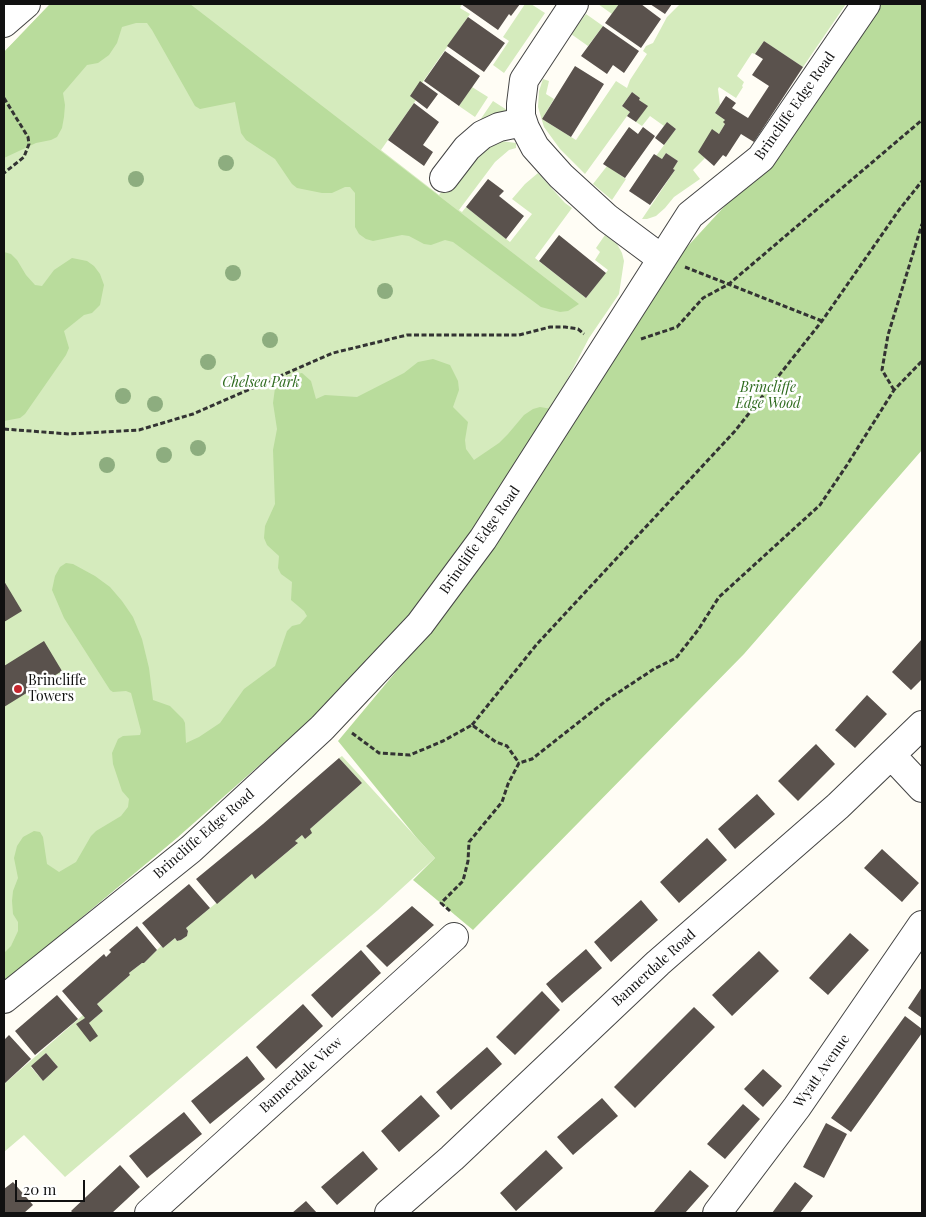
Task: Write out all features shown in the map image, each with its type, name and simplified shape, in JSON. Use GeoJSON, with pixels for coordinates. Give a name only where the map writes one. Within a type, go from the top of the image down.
{"type":"FeatureCollection","features":[{"type":"Feature","properties":{"kind":"street"},"geometry":{"type":"LineString","coordinates":[[4,23],[26,4]]}},
{"type":"Feature","properties":{"kind":"street"},"geometry":{"type":"LineString","coordinates":[[574,4],[524,80],[521,104],[523,122],[535,147],[561,176],[607,218],[662,259]]}},
{"type":"Feature","properties":{"kind":"street","name":"Brincliffe Edge Road"},"geometry":{"type":"LineString","coordinates":[[4,999],[191,849],[322,728],[420,624],[483,539],[690,215],[761,158],[866,4]]}},
{"type":"Feature","properties":{"kind":"street"},"geometry":{"type":"LineString","coordinates":[[444,178],[468,148],[482,135],[499,127],[523,122]]}},
{"type":"Feature","properties":{"kind":"street","name":"Bannerdale Road"},"geometry":{"type":"LineString","coordinates":[[389,1213],[452,1158],[658,963],[838,806],[922,725]]}},
{"type":"Feature","properties":{"kind":"street"},"geometry":{"type":"LineString","coordinates":[[892,756],[922,788]]}},
{"type":"Feature","properties":{"kind":"street","name":"Wyatt Avenue"},"geometry":{"type":"LineString","coordinates":[[717,1213],[797,1107],[922,925]]}},
{"type":"Feature","properties":{"kind":"street","name":"Bannerdale View"},"geometry":{"type":"LineString","coordinates":[[149,1213],[454,937]]}},
{"type":"Feature","properties":{"kind":"path"},"geometry":{"type":"LineString","coordinates":[[4,98],[28,137],[24,157],[4,173]]}},
{"type":"Feature","properties":{"kind":"path"},"geometry":{"type":"LineString","coordinates":[[639,339],[676,327],[703,298],[729,284],[922,120]]}},
{"type":"Feature","properties":{"kind":"path"},"geometry":{"type":"LineString","coordinates":[[332,718],[379,753],[410,755],[472,725],[537,644],[735,431],[822,321],[899,210],[922,181]]}},
{"type":"Feature","properties":{"kind":"path"},"geometry":{"type":"LineString","coordinates":[[894,390],[882,370],[888,335],[922,224]]}},
{"type":"Feature","properties":{"kind":"path"},"geometry":{"type":"LineString","coordinates":[[662,259],[822,321]]}},
{"type":"Feature","properties":{"kind":"path"},"geometry":{"type":"LineString","coordinates":[[4,429],[69,434],[139,430],[193,414],[333,353],[408,335],[519,334],[550,327],[565,327],[578,329],[602,352]]}},
{"type":"Feature","properties":{"kind":"path"},"geometry":{"type":"LineString","coordinates":[[454,937],[463,922],[441,903],[463,881],[468,861],[468,842],[502,802],[508,784],[519,763],[532,759],[607,700],[654,669],[676,658],[698,630],[719,597],[820,505],[894,390],[922,362]]}},
{"type":"Feature","properties":{"kind":"path"},"geometry":{"type":"LineString","coordinates":[[472,725],[496,742],[507,746],[519,763]]}},
{"type":"Feature","properties":{"kind":"green space","name":"Chelsea Park"},"geometry":{"type":"Polygon","coordinates":[[[50,4],[462,4],[460,8],[470,14],[422,83],[416,100],[381,150],[439,195],[473,150],[501,141],[516,143],[516,148],[509,150],[495,162],[459,210],[462,212],[466,207],[510,242],[532,214],[512,199],[538,173],[565,203],[572,208],[535,258],[586,298],[608,270],[595,260],[600,252],[596,248],[605,235],[617,244],[624,261],[619,294],[589,338],[552,409],[178,837],[4,982],[4,52],[50,4]]]}},
{"type":"Feature","properties":{"kind":"green space"},"geometry":{"type":"Polygon","coordinates":[[[50,4],[190,4],[579,304],[568,311],[560,312],[541,307],[453,242],[445,240],[431,245],[402,235],[373,241],[366,239],[359,234],[355,227],[355,193],[350,187],[345,187],[332,193],[297,188],[292,184],[275,159],[246,140],[241,133],[235,102],[200,109],[195,106],[147,23],[136,23],[122,27],[117,43],[109,55],[98,63],[87,65],[63,93],[64,117],[62,128],[57,137],[36,143],[4,158],[4,52],[50,4]]]}},
{"type":"Feature","properties":{"kind":"green space"},"geometry":{"type":"Polygon","coordinates":[[[525,4],[531,4],[545,13],[504,73],[493,65],[509,41],[503,37],[525,4]]]}},
{"type":"Feature","properties":{"kind":"green space"},"geometry":{"type":"Polygon","coordinates":[[[598,4],[619,4],[612,14],[598,4]]]}},
{"type":"Feature","properties":{"kind":"green space"},"geometry":{"type":"Polygon","coordinates":[[[680,4],[846,4],[803,67],[764,41],[755,54],[752,53],[737,76],[744,82],[736,98],[719,87],[720,105],[715,113],[725,120],[725,124],[719,134],[713,130],[699,152],[705,158],[693,170],[700,179],[674,197],[656,216],[642,219],[675,170],[673,169],[678,161],[666,153],[662,159],[656,156],[676,129],[667,122],[664,126],[650,116],[642,126],[636,122],[647,106],[632,92],[622,106],[630,112],[585,174],[560,149],[544,127],[538,107],[539,91],[543,79],[549,81],[546,94],[554,99],[542,119],[576,140],[616,81],[627,88],[647,54],[643,51],[646,46],[653,43],[667,17],[680,4]]]}},
{"type":"Feature","properties":{"kind":"green space","name":"Brincliffe Edge Wood"},"geometry":{"type":"Polygon","coordinates":[[[876,4],[922,4],[922,450],[744,654],[473,930],[413,880],[435,858],[338,741],[435,625],[675,260],[769,158],[876,4]]]}},
{"type":"Feature","properties":{"kind":"green space"},"geometry":{"type":"Polygon","coordinates":[[[586,14],[603,26],[588,46],[571,34],[586,14]]]}},
{"type":"Feature","properties":{"kind":"green space"},"geometry":{"type":"Polygon","coordinates":[[[472,87],[488,97],[475,117],[459,106],[472,87]]]}},
{"type":"Feature","properties":{"kind":"green space"},"geometry":{"type":"Polygon","coordinates":[[[493,101],[507,110],[478,123],[493,101]]]}},
{"type":"Feature","properties":{"kind":"green space"},"geometry":{"type":"Polygon","coordinates":[[[607,166],[626,179],[612,200],[593,184],[607,166]]]}},
{"type":"Feature","properties":{"kind":"green space"},"geometry":{"type":"Polygon","coordinates":[[[4,252],[11,254],[17,260],[35,285],[42,286],[54,270],[72,258],[87,261],[94,266],[100,274],[104,285],[100,305],[92,313],[84,315],[64,331],[69,348],[66,355],[25,414],[20,418],[4,421],[4,252]]]}},
{"type":"Feature","properties":{"kind":"green space"},"geometry":{"type":"Polygon","coordinates":[[[433,359],[450,365],[458,381],[459,390],[453,407],[468,422],[465,440],[466,449],[474,460],[499,443],[524,415],[533,409],[540,407],[552,409],[468,539],[414,613],[322,710],[178,837],[4,982],[4,953],[11,946],[18,931],[18,922],[13,914],[12,901],[13,891],[18,878],[14,858],[17,846],[23,837],[34,831],[40,832],[43,837],[47,864],[59,872],[76,862],[91,836],[121,816],[128,807],[129,799],[122,791],[113,764],[112,753],[118,739],[123,736],[140,735],[141,731],[131,693],[126,691],[113,692],[110,690],[64,618],[52,590],[55,576],[60,567],[66,563],[73,564],[95,576],[110,587],[122,601],[133,617],[142,639],[149,668],[153,700],[170,706],[183,719],[186,743],[199,737],[220,723],[244,689],[275,666],[287,631],[292,626],[300,624],[307,616],[291,600],[292,582],[281,574],[278,568],[279,556],[267,545],[264,538],[265,526],[275,504],[273,450],[277,429],[273,403],[275,388],[286,376],[302,373],[311,381],[316,399],[325,395],[357,397],[404,373],[418,362],[433,359]]]}},
{"type":"Feature","properties":{"kind":"green space"},"geometry":{"type":"Polygon","coordinates":[[[342,756],[435,858],[378,910],[65,1177],[24,1135],[4,1152],[4,1084],[83,1015],[89,1023],[103,1011],[97,1004],[161,946],[163,948],[175,938],[177,941],[187,936],[188,931],[186,928],[210,908],[252,874],[256,878],[297,844],[295,841],[302,835],[305,839],[310,829],[362,783],[339,758],[342,756]],[[46,1053],[31,1067],[43,1081],[58,1067],[46,1053]]]}},
{"type":"Feature","properties":{"kind":"building"},"geometry":{"type":"Polygon","coordinates":[[[461,4],[520,4],[511,16],[509,14],[498,30],[461,4]]]}},
{"type":"Feature","properties":{"kind":"building"},"geometry":{"type":"Polygon","coordinates":[[[619,4],[641,4],[661,19],[641,48],[605,23],[619,4]]]}},
{"type":"Feature","properties":{"kind":"building"},"geometry":{"type":"Polygon","coordinates":[[[650,4],[672,4],[665,14],[650,4]]]}},
{"type":"Feature","properties":{"kind":"building"},"geometry":{"type":"Polygon","coordinates":[[[468,17],[505,43],[484,72],[447,46],[468,17]]]}},
{"type":"Feature","properties":{"kind":"building"},"geometry":{"type":"Polygon","coordinates":[[[603,26],[639,51],[624,73],[613,65],[607,74],[581,56],[603,26]]]}},
{"type":"Feature","properties":{"kind":"building"},"geometry":{"type":"Polygon","coordinates":[[[764,41],[803,67],[754,142],[741,134],[726,157],[723,155],[714,166],[698,152],[712,129],[719,134],[725,124],[723,122],[725,120],[715,113],[726,96],[736,103],[732,108],[748,118],[769,86],[752,75],[763,59],[755,54],[764,41]]]}},
{"type":"Feature","properties":{"kind":"building"},"geometry":{"type":"Polygon","coordinates":[[[445,51],[480,76],[459,106],[424,81],[445,51]]]}},
{"type":"Feature","properties":{"kind":"building"},"geometry":{"type":"Polygon","coordinates":[[[575,66],[604,84],[571,137],[542,119],[575,66]]]}},
{"type":"Feature","properties":{"kind":"building"},"geometry":{"type":"Polygon","coordinates":[[[420,81],[438,94],[427,109],[410,96],[420,81]]]}},
{"type":"Feature","properties":{"kind":"building"},"geometry":{"type":"Polygon","coordinates":[[[632,92],[648,106],[636,122],[627,116],[630,112],[622,106],[632,92]]]}},
{"type":"Feature","properties":{"kind":"building"},"geometry":{"type":"Polygon","coordinates":[[[414,103],[439,122],[423,145],[433,152],[424,166],[388,140],[414,103]]]}},
{"type":"Feature","properties":{"kind":"building"},"geometry":{"type":"Polygon","coordinates":[[[667,122],[676,129],[664,145],[655,138],[667,122]]]}},
{"type":"Feature","properties":{"kind":"building"},"geometry":{"type":"Polygon","coordinates":[[[629,127],[638,134],[643,127],[655,136],[625,178],[603,164],[629,127]]]}},
{"type":"Feature","properties":{"kind":"building"},"geometry":{"type":"Polygon","coordinates":[[[666,153],[678,161],[673,169],[675,170],[650,205],[629,191],[654,154],[662,159],[666,153]]]}},
{"type":"Feature","properties":{"kind":"building"},"geometry":{"type":"Polygon","coordinates":[[[488,179],[504,191],[499,196],[524,216],[506,239],[466,207],[488,179]]]}},
{"type":"Feature","properties":{"kind":"building"},"geometry":{"type":"Polygon","coordinates":[[[559,235],[606,273],[586,298],[539,261],[559,235]]]}},
{"type":"Feature","properties":{"kind":"building"},"geometry":{"type":"Polygon","coordinates":[[[4,581],[22,611],[4,622],[4,581]]]}},
{"type":"Feature","properties":{"kind":"building"},"geometry":{"type":"Polygon","coordinates":[[[922,639],[922,679],[911,690],[892,672],[922,639]]]}},
{"type":"Feature","properties":{"kind":"building","name":"Brincliffe Towers"},"geometry":{"type":"Polygon","coordinates":[[[44,641],[62,671],[4,707],[4,666],[44,641]]]}},
{"type":"Feature","properties":{"kind":"building"},"geometry":{"type":"Polygon","coordinates":[[[867,695],[887,714],[855,748],[835,730],[867,695]]]}},
{"type":"Feature","properties":{"kind":"building"},"geometry":{"type":"Polygon","coordinates":[[[816,744],[835,764],[798,801],[778,781],[816,744]]]}},
{"type":"Feature","properties":{"kind":"building"},"geometry":{"type":"Polygon","coordinates":[[[339,758],[362,783],[310,829],[312,833],[305,839],[302,835],[295,841],[298,843],[255,879],[252,874],[217,904],[196,879],[339,758]]]}},
{"type":"Feature","properties":{"kind":"building"},"geometry":{"type":"Polygon","coordinates":[[[757,794],[775,814],[735,849],[718,829],[757,794]]]}},
{"type":"Feature","properties":{"kind":"building"},"geometry":{"type":"Polygon","coordinates":[[[707,838],[727,860],[679,903],[660,882],[707,838]]]}},
{"type":"Feature","properties":{"kind":"building"},"geometry":{"type":"Polygon","coordinates":[[[882,849],[919,883],[902,902],[864,868],[882,849]]]}},
{"type":"Feature","properties":{"kind":"building"},"geometry":{"type":"Polygon","coordinates":[[[189,884],[210,908],[186,928],[188,931],[187,936],[177,941],[175,938],[163,948],[142,923],[189,884]]]}},
{"type":"Feature","properties":{"kind":"building"},"geometry":{"type":"Polygon","coordinates":[[[641,900],[658,920],[611,962],[594,942],[641,900]]]}},
{"type":"Feature","properties":{"kind":"building"},"geometry":{"type":"Polygon","coordinates":[[[412,906],[434,925],[387,967],[366,946],[412,906]]]}},
{"type":"Feature","properties":{"kind":"building"},"geometry":{"type":"Polygon","coordinates":[[[137,926],[157,950],[144,963],[129,973],[130,975],[97,1004],[103,1011],[89,1023],[98,1036],[90,1042],[76,1024],[85,1018],[62,991],[104,954],[106,957],[111,952],[109,950],[137,926]]]}},
{"type":"Feature","properties":{"kind":"building"},"geometry":{"type":"Polygon","coordinates":[[[850,933],[869,950],[828,995],[809,978],[850,933]]]}},
{"type":"Feature","properties":{"kind":"building"},"geometry":{"type":"Polygon","coordinates":[[[586,949],[602,968],[562,1003],[546,984],[586,949]]]}},
{"type":"Feature","properties":{"kind":"building"},"geometry":{"type":"Polygon","coordinates":[[[361,950],[381,973],[332,1018],[311,995],[361,950]]]}},
{"type":"Feature","properties":{"kind":"building"},"geometry":{"type":"Polygon","coordinates":[[[759,951],[779,971],[732,1016],[712,995],[759,951]]]}},
{"type":"Feature","properties":{"kind":"building"},"geometry":{"type":"Polygon","coordinates":[[[922,987],[922,1018],[908,1008],[922,987]]]}},
{"type":"Feature","properties":{"kind":"building"},"geometry":{"type":"Polygon","coordinates":[[[542,991],[560,1010],[515,1055],[496,1037],[542,991]]]}},
{"type":"Feature","properties":{"kind":"building"},"geometry":{"type":"Polygon","coordinates":[[[57,995],[78,1019],[35,1055],[15,1031],[57,995]]]}},
{"type":"Feature","properties":{"kind":"building"},"geometry":{"type":"Polygon","coordinates":[[[303,1004],[323,1026],[276,1069],[256,1047],[303,1004]]]}},
{"type":"Feature","properties":{"kind":"building"},"geometry":{"type":"Polygon","coordinates":[[[694,1007],[715,1027],[635,1108],[614,1087],[694,1007]]]}},
{"type":"Feature","properties":{"kind":"building"},"geometry":{"type":"Polygon","coordinates":[[[905,1016],[922,1029],[922,1033],[851,1132],[831,1118],[905,1016]]]}},
{"type":"Feature","properties":{"kind":"building"},"geometry":{"type":"Polygon","coordinates":[[[9,1035],[31,1059],[4,1084],[4,1040],[9,1035]]]}},
{"type":"Feature","properties":{"kind":"building"},"geometry":{"type":"Polygon","coordinates":[[[487,1047],[502,1064],[451,1110],[436,1092],[487,1047]]]}},
{"type":"Feature","properties":{"kind":"building"},"geometry":{"type":"Polygon","coordinates":[[[46,1053],[58,1067],[43,1081],[31,1066],[46,1053]]]}},
{"type":"Feature","properties":{"kind":"building"},"geometry":{"type":"Polygon","coordinates":[[[247,1056],[265,1079],[210,1124],[191,1101],[247,1056]]]}},
{"type":"Feature","properties":{"kind":"building"},"geometry":{"type":"Polygon","coordinates":[[[763,1069],[782,1086],[763,1107],[744,1089],[763,1069]]]}},
{"type":"Feature","properties":{"kind":"building"},"geometry":{"type":"Polygon","coordinates":[[[421,1095],[440,1116],[399,1152],[381,1131],[421,1095]]]}},
{"type":"Feature","properties":{"kind":"building"},"geometry":{"type":"Polygon","coordinates":[[[602,1098],[618,1116],[573,1155],[557,1137],[602,1098]]]}},
{"type":"Feature","properties":{"kind":"building"},"geometry":{"type":"Polygon","coordinates":[[[743,1104],[760,1119],[725,1159],[707,1144],[743,1104]]]}},
{"type":"Feature","properties":{"kind":"building"},"geometry":{"type":"Polygon","coordinates":[[[184,1112],[202,1134],[147,1178],[129,1156],[184,1112]]]}},
{"type":"Feature","properties":{"kind":"building"},"geometry":{"type":"Polygon","coordinates":[[[826,1123],[847,1134],[824,1178],[803,1167],[826,1123]]]}},
{"type":"Feature","properties":{"kind":"building"},"geometry":{"type":"Polygon","coordinates":[[[546,1150],[563,1168],[516,1211],[500,1193],[546,1150]]]}},
{"type":"Feature","properties":{"kind":"building"},"geometry":{"type":"Polygon","coordinates":[[[363,1151],[378,1169],[337,1205],[321,1187],[363,1151]]]}},
{"type":"Feature","properties":{"kind":"building"},"geometry":{"type":"Polygon","coordinates":[[[120,1165],[140,1187],[112,1213],[73,1213],[71,1211],[120,1165]]]}},
{"type":"Feature","properties":{"kind":"building"},"geometry":{"type":"Polygon","coordinates":[[[690,1170],[709,1186],[685,1213],[653,1213],[690,1170]]]}},
{"type":"Feature","properties":{"kind":"building"},"geometry":{"type":"Polygon","coordinates":[[[13,1182],[33,1205],[24,1213],[4,1213],[4,1189],[13,1182]]]}},
{"type":"Feature","properties":{"kind":"building"},"geometry":{"type":"Polygon","coordinates":[[[795,1182],[813,1196],[800,1213],[772,1213],[795,1182]]]}},
{"type":"Feature","properties":{"kind":"building"},"geometry":{"type":"Polygon","coordinates":[[[306,1201],[317,1213],[292,1213],[306,1201]]]}},
{"type":"Feature","properties":{"kind":"place","name":"Brincliffe Towers"},"geometry":{"type":"Point","coordinates":[18,689]}}]}
